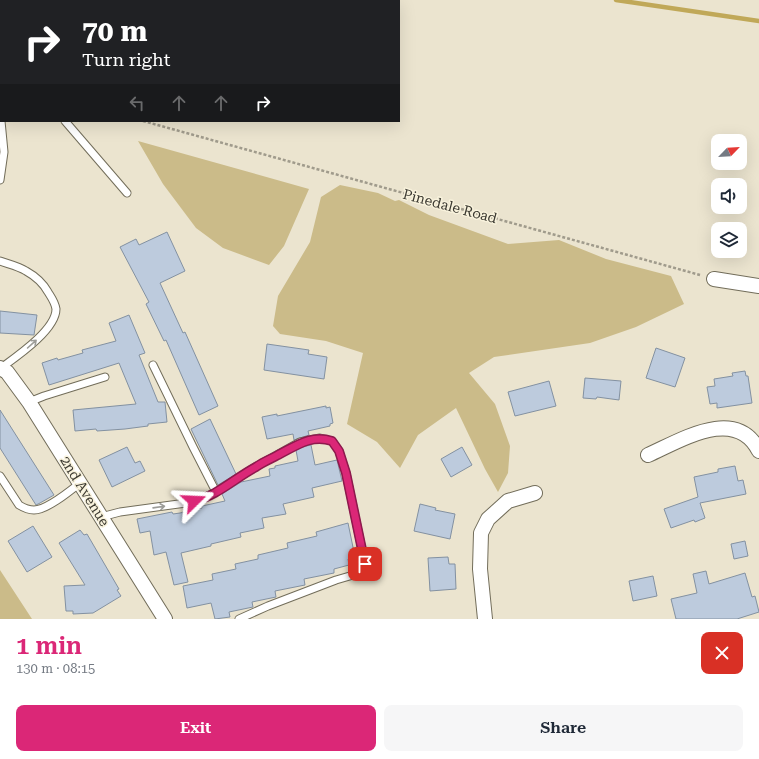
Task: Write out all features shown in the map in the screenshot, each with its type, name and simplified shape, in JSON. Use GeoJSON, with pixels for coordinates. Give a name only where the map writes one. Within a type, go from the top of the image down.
{"type":"FeatureCollection","features":[{"type":"Feature","properties":{"kind":"street"},"geometry":{"type":"LineString","coordinates":[[714,279],[759,286]]}},
{"type":"Feature","properties":{"kind":"street","name":"2nd Avenue"},"geometry":{"type":"LineString","coordinates":[[0,368],[10,375],[29,402],[164,619]]}},
{"type":"Feature","properties":{"kind":"street"},"geometry":{"type":"LineString","coordinates":[[648,455],[705,430],[724,428],[739,431],[745,434],[752,439],[759,451]]}},
{"type":"Feature","properties":{"kind":"street"},"geometry":{"type":"LineString","coordinates":[[485,619],[480,569],[481,533],[488,519],[508,500],[535,493]]}},
{"type":"Feature","properties":{"kind":"lane"},"geometry":{"type":"LineString","coordinates":[[0,180],[4,152],[1,122]]}},
{"type":"Feature","properties":{"kind":"lane"},"geometry":{"type":"LineString","coordinates":[[66,122],[127,193]]}},
{"type":"Feature","properties":{"kind":"lane"},"geometry":{"type":"LineString","coordinates":[[0,261],[25,270],[37,279],[45,287],[56,308],[53,318],[39,337],[30,346],[0,368]]}},
{"type":"Feature","properties":{"kind":"lane"},"geometry":{"type":"LineString","coordinates":[[153,365],[216,492]]}},
{"type":"Feature","properties":{"kind":"lane"},"geometry":{"type":"LineString","coordinates":[[29,402],[105,377]]}},
{"type":"Feature","properties":{"kind":"lane"},"geometry":{"type":"LineString","coordinates":[[101,517],[120,512],[186,503],[202,499],[300,442],[320,438],[332,441],[339,451],[346,473],[365,564],[362,572],[268,606],[239,619]]}},
{"type":"Feature","properties":{"kind":"lane"},"geometry":{"type":"LineString","coordinates":[[0,476],[19,505],[24,508],[34,510],[45,506],[80,483]]}},
{"type":"Feature","properties":{"kind":"path","name":"Pinedale Road"},"geometry":{"type":"LineString","coordinates":[[147,122],[714,279]]}},
{"type":"Feature","properties":{"kind":"shaded area"},"geometry":{"type":"Polygon","coordinates":[[[138,141],[309,189],[284,246],[269,265],[223,248],[196,228],[163,184],[138,141]]]}},
{"type":"Feature","properties":{"kind":"shaded area"},"geometry":{"type":"Polygon","coordinates":[[[340,185],[378,193],[395,201],[399,200],[429,215],[508,244],[559,240],[606,259],[671,276],[684,304],[636,327],[590,343],[494,357],[469,373],[495,404],[510,446],[508,473],[498,492],[485,469],[456,408],[418,435],[400,468],[377,442],[347,424],[363,353],[326,341],[280,334],[273,326],[278,296],[310,242],[321,197],[340,185]]]}},
{"type":"Feature","properties":{"kind":"shaded area"},"geometry":{"type":"Polygon","coordinates":[[[0,570],[32,619],[0,619],[0,570]]]}},
{"type":"Feature","properties":{"kind":"building"},"geometry":{"type":"Polygon","coordinates":[[[167,232],[185,271],[160,283],[183,333],[185,332],[218,406],[199,415],[166,340],[164,341],[146,304],[149,302],[120,247],[136,239],[139,245],[167,232]]]}},
{"type":"Feature","properties":{"kind":"building"},"geometry":{"type":"Polygon","coordinates":[[[0,311],[37,315],[34,335],[0,333],[0,311]]]}},
{"type":"Feature","properties":{"kind":"building"},"geometry":{"type":"Polygon","coordinates":[[[129,315],[145,353],[139,355],[158,402],[165,402],[167,422],[125,429],[75,431],[73,410],[136,404],[119,363],[49,385],[42,363],[57,358],[58,360],[83,353],[82,350],[116,341],[109,323],[129,315]]]}},
{"type":"Feature","properties":{"kind":"building"},"geometry":{"type":"Polygon","coordinates":[[[267,344],[309,350],[308,354],[327,357],[324,379],[264,370],[267,344]]]}},
{"type":"Feature","properties":{"kind":"building"},"geometry":{"type":"Polygon","coordinates":[[[656,348],[685,358],[675,387],[646,378],[656,348]]]}},
{"type":"Feature","properties":{"kind":"building"},"geometry":{"type":"Polygon","coordinates":[[[745,371],[746,376],[748,376],[752,403],[717,408],[717,403],[710,404],[707,387],[715,386],[714,379],[733,376],[732,373],[745,371]]]}},
{"type":"Feature","properties":{"kind":"building"},"geometry":{"type":"Polygon","coordinates":[[[585,378],[621,381],[619,400],[597,397],[596,399],[583,398],[585,378]]]}},
{"type":"Feature","properties":{"kind":"building"},"geometry":{"type":"Polygon","coordinates":[[[549,381],[556,406],[515,416],[508,392],[549,381]]]}},
{"type":"Feature","properties":{"kind":"building"},"geometry":{"type":"Polygon","coordinates":[[[326,406],[326,408],[330,407],[333,423],[330,424],[330,426],[308,431],[309,435],[294,440],[293,434],[267,439],[262,417],[277,414],[277,416],[326,406]]]}},
{"type":"Feature","properties":{"kind":"building"},"geometry":{"type":"Polygon","coordinates":[[[0,410],[54,495],[36,505],[0,448],[0,410]]]}},
{"type":"Feature","properties":{"kind":"building"},"geometry":{"type":"Polygon","coordinates":[[[210,419],[236,474],[218,485],[191,429],[210,419]]]}},
{"type":"Feature","properties":{"kind":"building"},"geometry":{"type":"Polygon","coordinates":[[[311,445],[315,465],[337,460],[342,481],[312,488],[314,497],[283,504],[286,514],[262,518],[264,528],[240,533],[241,537],[181,553],[188,582],[174,585],[166,552],[154,555],[150,531],[140,533],[137,519],[172,512],[173,514],[180,513],[225,501],[222,494],[241,482],[270,476],[269,469],[275,468],[275,466],[298,461],[296,450],[311,445]]]}},
{"type":"Feature","properties":{"kind":"building"},"geometry":{"type":"Polygon","coordinates":[[[127,447],[135,463],[140,461],[145,471],[112,487],[99,460],[127,447]]]}},
{"type":"Feature","properties":{"kind":"building"},"geometry":{"type":"Polygon","coordinates":[[[462,447],[472,465],[451,477],[441,459],[462,447]]]}},
{"type":"Feature","properties":{"kind":"building"},"geometry":{"type":"Polygon","coordinates":[[[735,466],[738,481],[743,480],[746,494],[700,503],[705,518],[671,528],[664,509],[698,497],[694,477],[718,472],[718,469],[735,466]]]}},
{"type":"Feature","properties":{"kind":"building"},"geometry":{"type":"Polygon","coordinates":[[[420,504],[436,508],[435,510],[455,514],[450,539],[414,531],[420,504]]]}},
{"type":"Feature","properties":{"kind":"building"},"geometry":{"type":"Polygon","coordinates":[[[348,523],[355,557],[348,559],[349,565],[334,569],[334,573],[304,579],[305,585],[275,591],[276,597],[252,602],[253,607],[229,612],[230,617],[215,619],[211,603],[187,608],[183,586],[213,580],[212,574],[236,569],[235,564],[258,559],[258,555],[288,548],[287,543],[317,536],[316,532],[348,523]]]}},
{"type":"Feature","properties":{"kind":"building"},"geometry":{"type":"Polygon","coordinates":[[[33,526],[52,557],[27,572],[8,541],[33,526]]]}},
{"type":"Feature","properties":{"kind":"building"},"geometry":{"type":"Polygon","coordinates":[[[80,530],[84,535],[87,534],[119,589],[117,590],[121,596],[93,613],[73,614],[73,611],[66,611],[64,586],[85,585],[59,543],[80,530]]]}},
{"type":"Feature","properties":{"kind":"building"},"geometry":{"type":"Polygon","coordinates":[[[745,541],[748,556],[734,559],[731,544],[745,541]]]}},
{"type":"Feature","properties":{"kind":"building"},"geometry":{"type":"Polygon","coordinates":[[[448,557],[449,564],[455,564],[456,589],[430,591],[428,558],[448,557]]]}},
{"type":"Feature","properties":{"kind":"building"},"geometry":{"type":"Polygon","coordinates":[[[706,571],[709,584],[745,573],[752,597],[755,596],[759,612],[737,619],[676,619],[671,599],[697,593],[693,574],[706,571]]]}},
{"type":"Feature","properties":{"kind":"building"},"geometry":{"type":"Polygon","coordinates":[[[653,576],[657,596],[633,601],[629,581],[653,576]]]}},
{"type":"Feature","properties":{"kind":"waterway"},"geometry":{"type":"LineString","coordinates":[[616,0],[759,21]]}},
{"type":"Feature","properties":{"kind":"route"},"geometry":{"type":"LineString","coordinates":[[194,501],[216,492],[255,467],[300,442],[320,438],[332,441],[339,451],[346,473],[365,564]]}}]}
